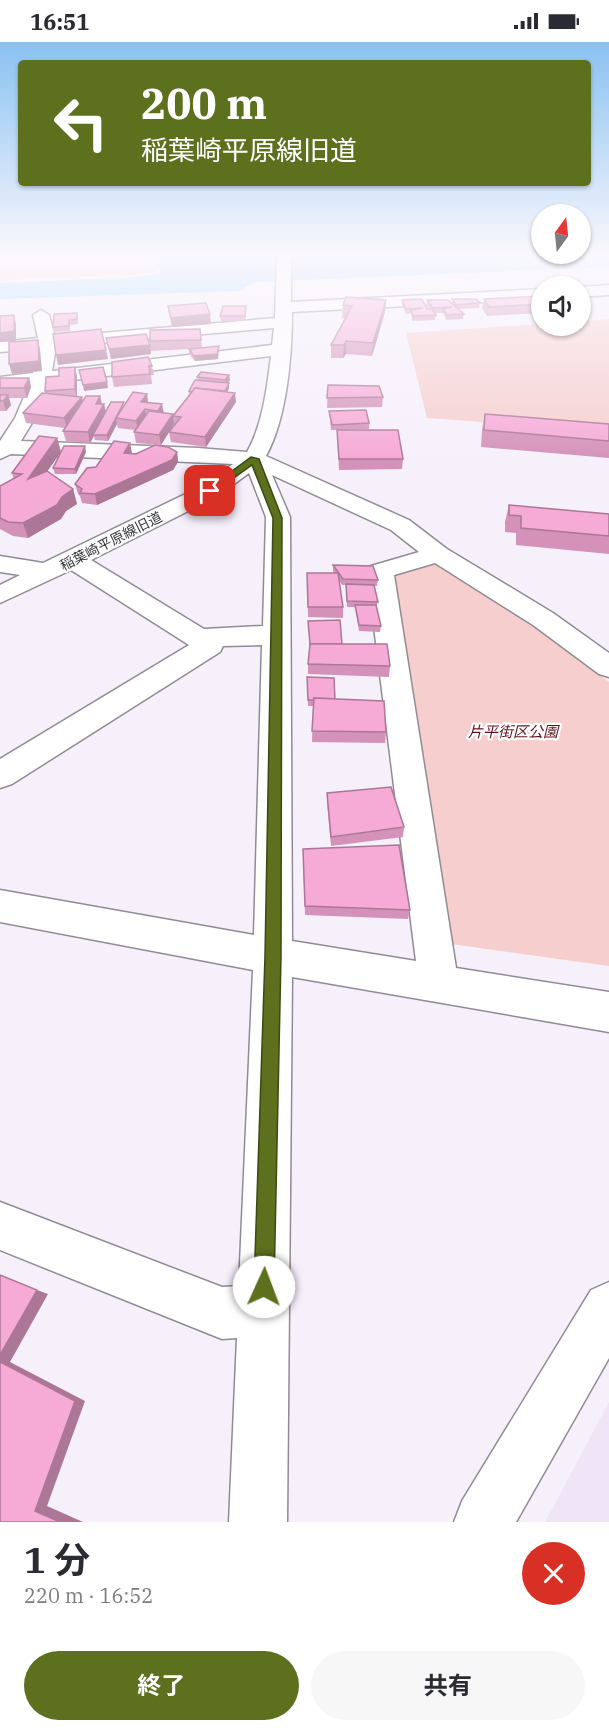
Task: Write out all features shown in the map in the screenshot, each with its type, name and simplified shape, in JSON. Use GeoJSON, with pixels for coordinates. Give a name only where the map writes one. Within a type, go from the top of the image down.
{"type":"FeatureCollection","features":[{"type":"Feature","properties":{"kind":"street"},"geometry":{"type":"LineString","coordinates":[[43,323],[47,342],[43,378],[2,449],[198,454],[254,459],[400,525],[438,554],[543,619],[609,667]]}},
{"type":"Feature","properties":{"kind":"street"},"geometry":{"type":"LineString","coordinates":[[0,347],[207,323]]}},
{"type":"Feature","properties":{"kind":"street"},"geometry":{"type":"LineString","coordinates":[[254,459],[264,441],[277,383],[282,323]]}},
{"type":"Feature","properties":{"kind":"street"},"geometry":{"type":"LineString","coordinates":[[0,383],[280,349]]}},
{"type":"Feature","properties":{"kind":"street"},"geometry":{"type":"LineString","coordinates":[[254,459],[278,518],[273,956],[258,1522]]}},
{"type":"Feature","properties":{"kind":"street","name":"稲葉崎平原線旧道"},"geometry":{"type":"LineString","coordinates":[[0,596],[210,491],[254,459]]}},
{"type":"Feature","properties":{"kind":"street"},"geometry":{"type":"LineString","coordinates":[[438,554],[380,571],[439,984]]}},
{"type":"Feature","properties":{"kind":"street"},"geometry":{"type":"LineString","coordinates":[[0,564],[60,566],[201,638],[210,645],[0,775]]}},
{"type":"Feature","properties":{"kind":"street"},"geometry":{"type":"LineString","coordinates":[[201,638],[276,635]]}},
{"type":"Feature","properties":{"kind":"street"},"geometry":{"type":"LineString","coordinates":[[0,906],[273,956],[609,1012]]}},
{"type":"Feature","properties":{"kind":"street"},"geometry":{"type":"LineString","coordinates":[[0,1226],[222,1313],[263,1311]]}},
{"type":"Feature","properties":{"kind":"street"},"geometry":{"type":"LineString","coordinates":[[483,1522],[609,1308]]}},
{"type":"Feature","properties":{"kind":"shaded area"},"geometry":{"type":"Polygon","coordinates":[[[609,1402],[609,1522],[545,1522],[609,1402]]]}},
{"type":"Feature","properties":{"kind":"green space"},"geometry":{"type":"Polygon","coordinates":[[[591,323],[609,323],[609,431],[427,418],[406,333],[531,325],[531,336],[591,336],[591,323]]]}},
{"type":"Feature","properties":{"kind":"green space","name":"片平街区公園"},"geometry":{"type":"Polygon","coordinates":[[[435,559],[516,611],[609,682],[609,966],[451,944],[388,572],[435,559]]]}},
{"type":"Feature","properties":{"kind":"building"},"geometry":{"type":"Polygon","coordinates":[[[0,323],[14,323],[14,331],[0,333],[0,323]]]}},
{"type":"Feature","properties":{"kind":"building"},"geometry":{"type":"Polygon","coordinates":[[[53,323],[69,323],[69,326],[53,327],[53,323]]]}},
{"type":"Feature","properties":{"kind":"building"},"geometry":{"type":"Polygon","coordinates":[[[343,323],[379,323],[373,343],[346,341],[344,345],[331,345],[343,323]]]}},
{"type":"Feature","properties":{"kind":"building"},"geometry":{"type":"Polygon","coordinates":[[[101,329],[106,350],[56,355],[53,334],[101,329]]]}},
{"type":"Feature","properties":{"kind":"building"},"geometry":{"type":"Polygon","coordinates":[[[200,329],[201,340],[150,341],[150,330],[200,329]]]}},
{"type":"Feature","properties":{"kind":"building"},"geometry":{"type":"Polygon","coordinates":[[[146,334],[150,345],[109,349],[106,338],[146,334]]]}},
{"type":"Feature","properties":{"kind":"building"},"geometry":{"type":"Polygon","coordinates":[[[38,340],[39,361],[9,364],[9,342],[38,340]]]}},
{"type":"Feature","properties":{"kind":"building"},"geometry":{"type":"Polygon","coordinates":[[[219,346],[217,354],[194,356],[189,349],[219,346]]]}},
{"type":"Feature","properties":{"kind":"building"},"geometry":{"type":"Polygon","coordinates":[[[148,357],[152,366],[149,366],[150,374],[112,377],[112,362],[148,357]]]}},
{"type":"Feature","properties":{"kind":"building"},"geometry":{"type":"Polygon","coordinates":[[[75,367],[75,389],[45,391],[46,377],[59,376],[59,368],[75,367]]]}},
{"type":"Feature","properties":{"kind":"building"},"geometry":{"type":"Polygon","coordinates":[[[103,367],[107,382],[83,385],[79,370],[103,367]]]}},
{"type":"Feature","properties":{"kind":"building"},"geometry":{"type":"Polygon","coordinates":[[[201,372],[229,375],[225,380],[197,377],[201,372]]]}},
{"type":"Feature","properties":{"kind":"building"},"geometry":{"type":"Polygon","coordinates":[[[0,378],[29,378],[24,388],[0,388],[0,378]]]}},
{"type":"Feature","properties":{"kind":"building"},"geometry":{"type":"Polygon","coordinates":[[[195,380],[229,383],[225,391],[195,388],[192,392],[189,391],[195,380]]]}},
{"type":"Feature","properties":{"kind":"building"},"geometry":{"type":"Polygon","coordinates":[[[328,385],[379,386],[383,397],[327,398],[328,385]]]}},
{"type":"Feature","properties":{"kind":"building"},"geometry":{"type":"Polygon","coordinates":[[[195,388],[235,393],[205,437],[169,432],[181,417],[173,416],[195,388]]]}},
{"type":"Feature","properties":{"kind":"building"},"geometry":{"type":"Polygon","coordinates":[[[133,392],[147,394],[141,402],[162,404],[158,411],[145,409],[136,421],[116,418],[133,392]]]}},
{"type":"Feature","properties":{"kind":"building"},"geometry":{"type":"Polygon","coordinates":[[[42,393],[82,397],[64,418],[23,413],[42,393]]]}},
{"type":"Feature","properties":{"kind":"building"},"geometry":{"type":"Polygon","coordinates":[[[0,395],[8,395],[0,401],[0,395]]]}},
{"type":"Feature","properties":{"kind":"building"},"geometry":{"type":"Polygon","coordinates":[[[86,396],[100,396],[96,404],[104,404],[88,432],[63,431],[86,396]]]}},
{"type":"Feature","properties":{"kind":"building"},"geometry":{"type":"Polygon","coordinates":[[[111,402],[124,402],[107,435],[93,435],[111,402]]]}},
{"type":"Feature","properties":{"kind":"building"},"geometry":{"type":"Polygon","coordinates":[[[366,410],[369,423],[332,425],[329,411],[366,410]]]}},
{"type":"Feature","properties":{"kind":"building"},"geometry":{"type":"Polygon","coordinates":[[[149,411],[173,414],[159,435],[134,432],[149,411]]]}},
{"type":"Feature","properties":{"kind":"building"},"geometry":{"type":"Polygon","coordinates":[[[485,414],[609,424],[609,441],[484,430],[485,414]]]}},
{"type":"Feature","properties":{"kind":"building"},"geometry":{"type":"Polygon","coordinates":[[[337,430],[398,430],[403,459],[339,459],[337,430]]]}},
{"type":"Feature","properties":{"kind":"building"},"geometry":{"type":"Polygon","coordinates":[[[39,436],[57,438],[28,479],[47,471],[73,489],[62,497],[57,505],[23,523],[8,522],[0,518],[0,486],[22,474],[12,473],[39,436]]]}},
{"type":"Feature","properties":{"kind":"building"},"geometry":{"type":"Polygon","coordinates":[[[114,441],[130,443],[124,453],[136,454],[155,445],[168,447],[177,452],[172,460],[95,494],[80,493],[82,489],[75,484],[87,468],[96,467],[114,441]]]}},
{"type":"Feature","properties":{"kind":"building"},"geometry":{"type":"Polygon","coordinates":[[[64,446],[85,446],[75,469],[53,468],[64,446]]]}},
{"type":"Feature","properties":{"kind":"building"},"geometry":{"type":"Polygon","coordinates":[[[509,505],[609,514],[609,536],[521,528],[521,516],[509,515],[509,505]]]}},
{"type":"Feature","properties":{"kind":"building"},"geometry":{"type":"Polygon","coordinates":[[[333,565],[373,566],[378,580],[343,579],[333,565]]]}},
{"type":"Feature","properties":{"kind":"building"},"geometry":{"type":"Polygon","coordinates":[[[307,573],[338,573],[343,607],[308,607],[307,573]]]}},
{"type":"Feature","properties":{"kind":"building"},"geometry":{"type":"Polygon","coordinates":[[[346,584],[374,585],[378,602],[347,601],[346,584]]]}},
{"type":"Feature","properties":{"kind":"building"},"geometry":{"type":"Polygon","coordinates":[[[355,605],[376,605],[381,626],[359,625],[355,605]]]}},
{"type":"Feature","properties":{"kind":"building"},"geometry":{"type":"Polygon","coordinates":[[[340,620],[342,644],[310,644],[308,621],[340,620]]]}},
{"type":"Feature","properties":{"kind":"building"},"geometry":{"type":"Polygon","coordinates":[[[310,644],[387,644],[390,666],[308,664],[310,644]]]}},
{"type":"Feature","properties":{"kind":"building"},"geometry":{"type":"Polygon","coordinates":[[[307,677],[334,678],[335,699],[308,700],[307,677]]]}},
{"type":"Feature","properties":{"kind":"building"},"geometry":{"type":"Polygon","coordinates":[[[314,698],[384,701],[386,732],[312,731],[314,698]]]}},
{"type":"Feature","properties":{"kind":"building"},"geometry":{"type":"Polygon","coordinates":[[[391,787],[404,827],[331,837],[327,793],[391,787]]]}},
{"type":"Feature","properties":{"kind":"building"},"geometry":{"type":"Polygon","coordinates":[[[399,845],[410,910],[305,906],[303,849],[399,845]]]}},
{"type":"Feature","properties":{"kind":"building"},"geometry":{"type":"Polygon","coordinates":[[[0,1275],[37,1290],[0,1355],[0,1275]]]}},
{"type":"Feature","properties":{"kind":"building"},"geometry":{"type":"Polygon","coordinates":[[[0,1362],[75,1401],[35,1511],[60,1522],[0,1522],[0,1362]]]}},
{"type":"Feature","properties":{"kind":"route"},"geometry":{"type":"LineString","coordinates":[[210,491],[254,459],[278,518],[273,956],[264,1287]]}}]}
